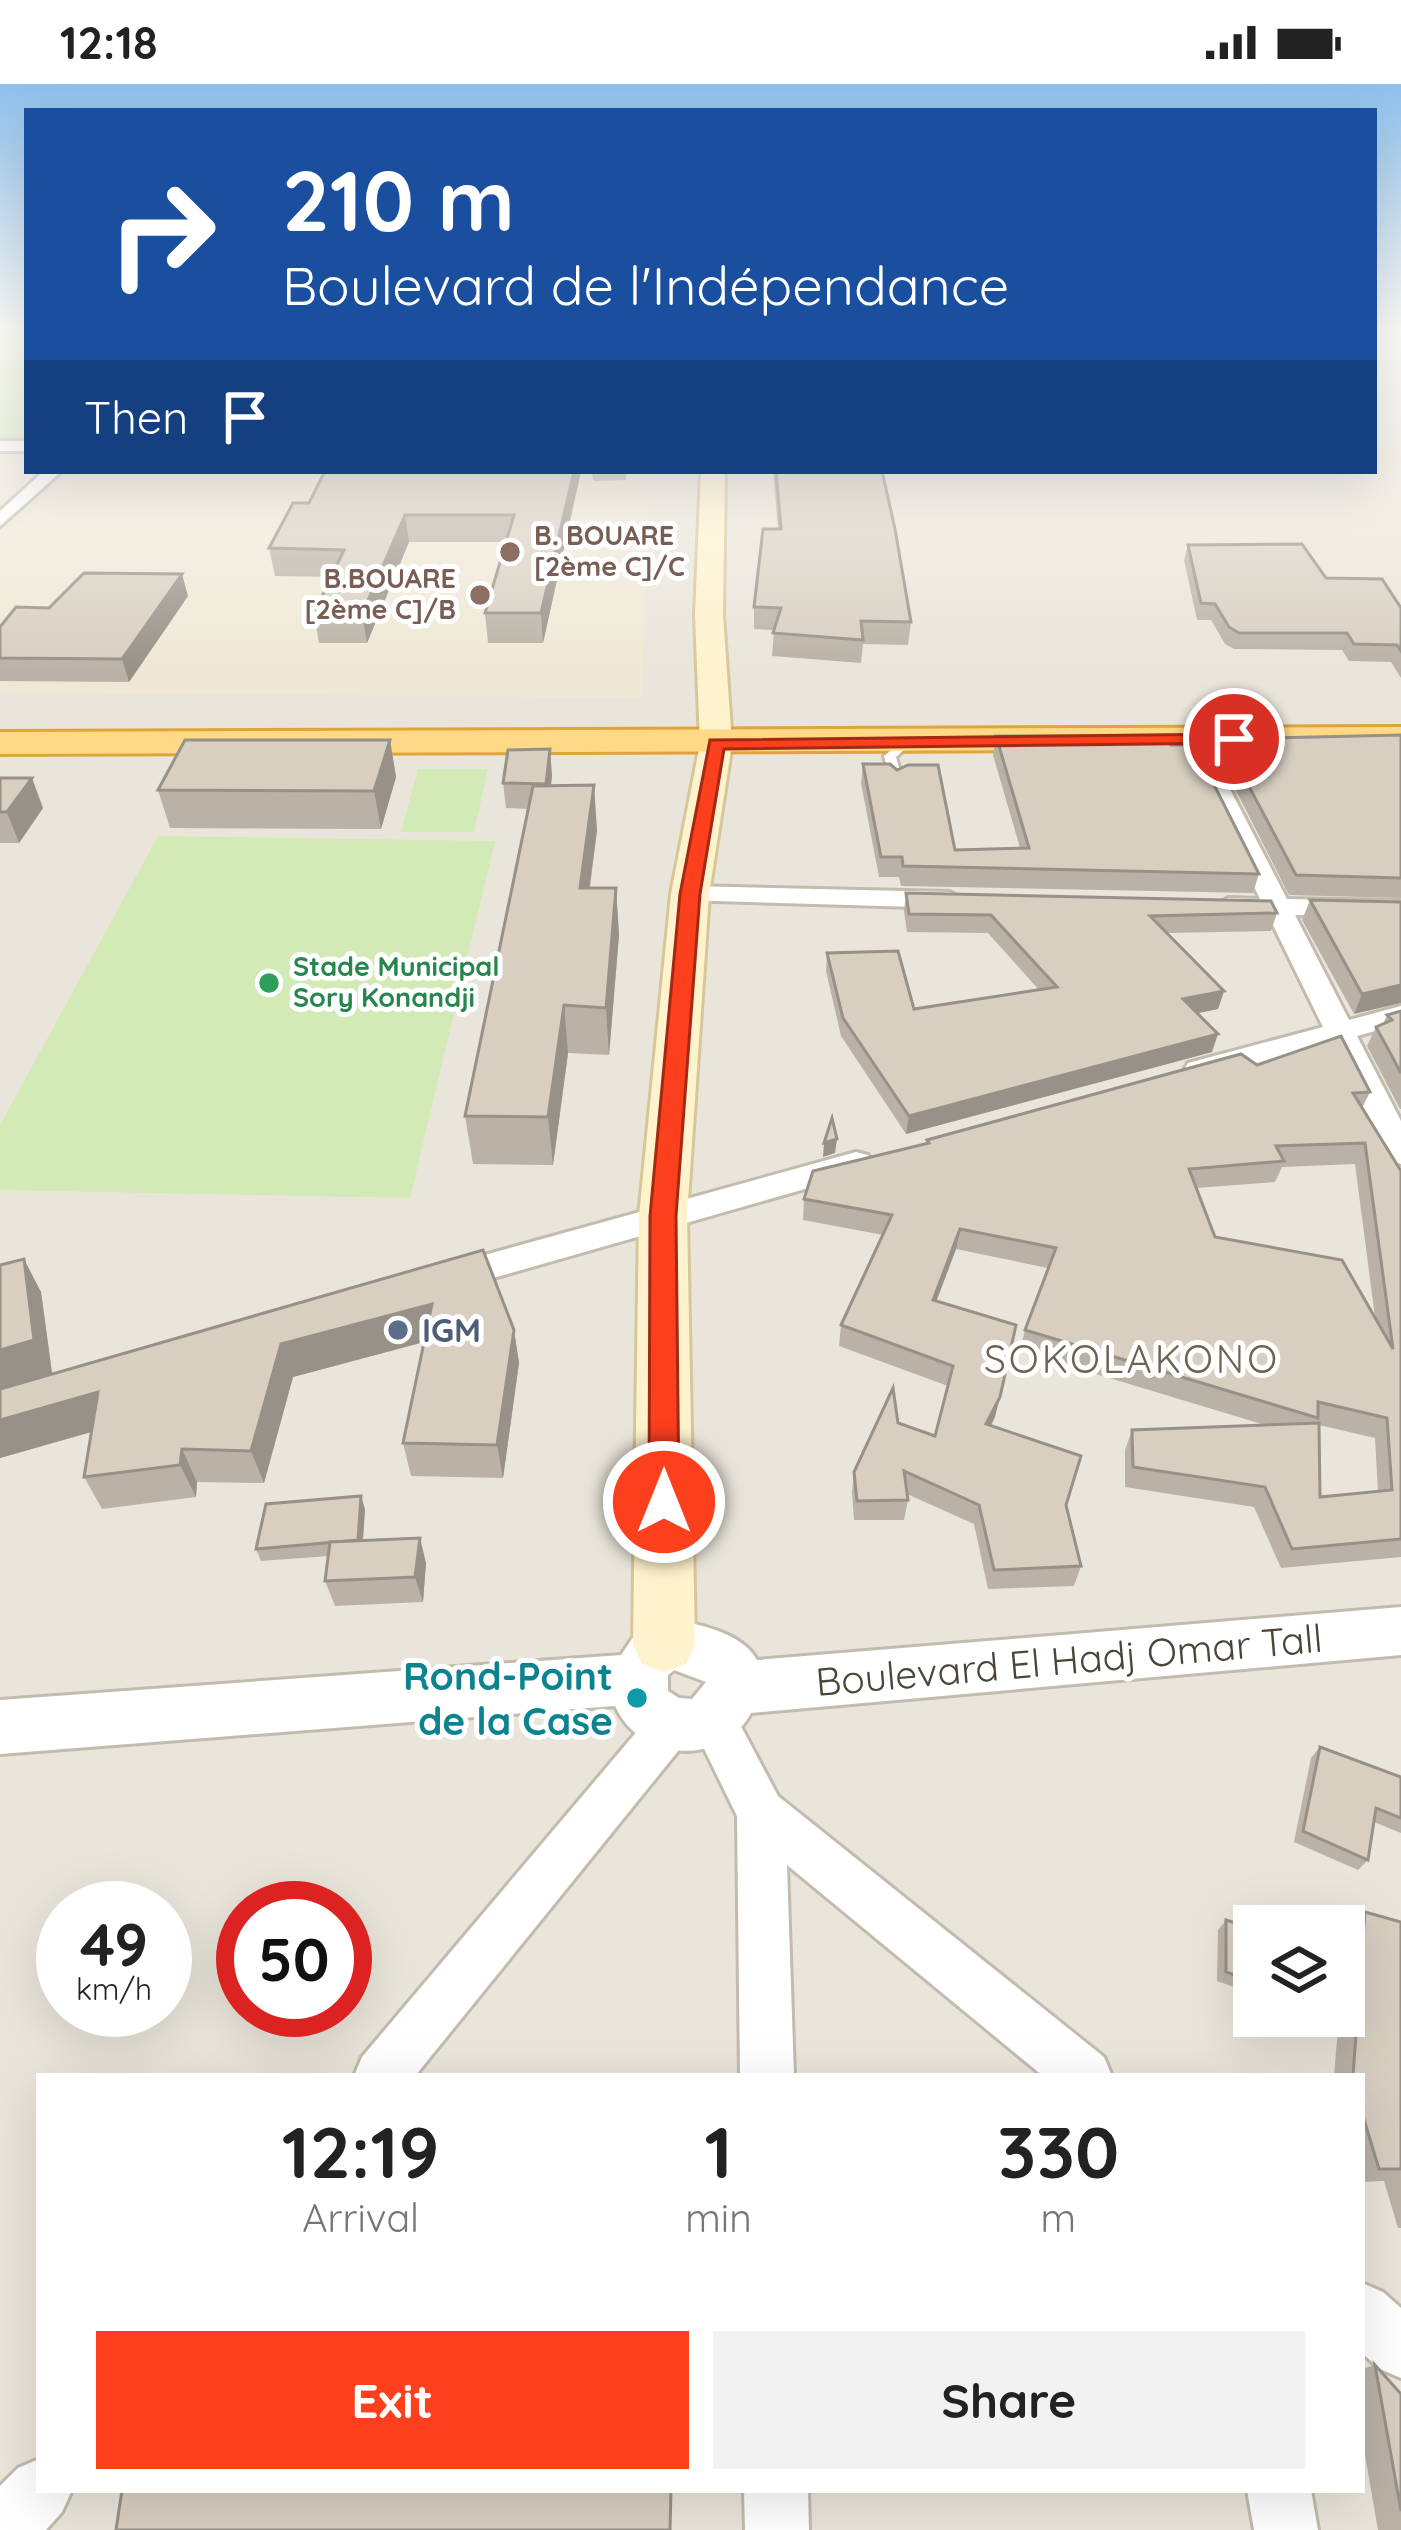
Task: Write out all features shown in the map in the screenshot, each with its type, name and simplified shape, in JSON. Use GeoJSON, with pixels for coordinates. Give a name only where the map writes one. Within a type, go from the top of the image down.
{"type":"FeatureCollection","features":[{"type":"Feature","properties":{"kind":"highway"},"geometry":{"type":"LineString","coordinates":[[0,742],[716,744],[1401,738]]}},
{"type":"Feature","properties":{"kind":"main road"},"geometry":{"type":"LineString","coordinates":[[651,1661],[663,1216],[690,894],[716,744],[709,615],[713,474]]}},
{"type":"Feature","properties":{"kind":"street"},"geometry":{"type":"LineString","coordinates":[[0,520],[51,474]]}},
{"type":"Feature","properties":{"kind":"street"},"geometry":{"type":"LineString","coordinates":[[1193,739],[1273,907],[1401,1153]]}},
{"type":"Feature","properties":{"kind":"street"},"geometry":{"type":"LineString","coordinates":[[690,894],[970,900]]}},
{"type":"Feature","properties":{"kind":"street"},"geometry":{"type":"LineString","coordinates":[[1203,905],[1401,909]]}},
{"type":"Feature","properties":{"kind":"street"},"geometry":{"type":"LineString","coordinates":[[1158,1082],[1401,1016]]}},
{"type":"Feature","properties":{"kind":"street"},"geometry":{"type":"LineString","coordinates":[[411,1288],[888,1155]]}},
{"type":"Feature","properties":{"kind":"street","name":"Boulevard El Hadj Omar Tall"},"geometry":{"type":"LineString","coordinates":[[706,1710],[1401,1631]]}},
{"type":"Feature","properties":{"kind":"street"},"geometry":{"type":"LineString","coordinates":[[0,1727],[651,1661],[693,1646],[716,1655],[734,1670],[706,1710],[384,2073]]}},
{"type":"Feature","properties":{"kind":"street"},"geometry":{"type":"LineString","coordinates":[[651,1661],[643,1706],[706,1710]]}},
{"type":"Feature","properties":{"kind":"street"},"geometry":{"type":"LineString","coordinates":[[706,1710],[761,1813],[1081,2073]]}},
{"type":"Feature","properties":{"kind":"street"},"geometry":{"type":"LineString","coordinates":[[761,1813],[767,2073]]}},
{"type":"Feature","properties":{"kind":"street"},"geometry":{"type":"LineString","coordinates":[[1365,2316],[1401,2348]]}},
{"type":"Feature","properties":{"kind":"street"},"geometry":{"type":"LineString","coordinates":[[776,2493],[777,2530]]}},
{"type":"Feature","properties":{"kind":"street"},"geometry":{"type":"LineString","coordinates":[[1280,2493],[1286,2530]]}},
{"type":"Feature","properties":{"kind":"lane"},"geometry":{"type":"LineString","coordinates":[[897,781],[890,756],[908,742]]}},
{"type":"Feature","properties":{"kind":"shaded area"},"geometry":{"type":"Polygon","coordinates":[[[0,445],[24,445],[24,474],[1377,474],[1377,445],[1401,445],[1401,2530],[0,2530],[0,445]]]}},
{"type":"Feature","properties":{"kind":"shaded area"},"geometry":{"type":"Polygon","coordinates":[[[72,474],[648,474],[642,698],[0,692],[0,538],[72,474]]]}},
{"type":"Feature","properties":{"kind":"green space"},"geometry":{"type":"Polygon","coordinates":[[[418,769],[488,769],[474,832],[401,832],[418,769]]]}},
{"type":"Feature","properties":{"kind":"green space","name":"Stade Municipal Sory Konandji"},"geometry":{"type":"Polygon","coordinates":[[[158,836],[495,841],[410,1198],[0,1190],[0,1125],[158,836]]]}},
{"type":"Feature","properties":{"kind":"building"},"geometry":{"type":"Polygon","coordinates":[[[324,474],[573,474],[541,613],[485,613],[514,515],[405,515],[362,614],[314,613],[344,550],[269,548],[293,503],[309,503],[324,474]]]}},
{"type":"Feature","properties":{"kind":"building"},"geometry":{"type":"Polygon","coordinates":[[[776,474],[883,474],[911,622],[861,621],[863,640],[773,633],[781,608],[754,607],[763,529],[781,529],[776,474]]]}},
{"type":"Feature","properties":{"kind":"building"},"geometry":{"type":"Polygon","coordinates":[[[1302,544],[1326,578],[1382,579],[1401,608],[1401,651],[1397,645],[1354,644],[1347,633],[1239,633],[1229,627],[1215,604],[1201,603],[1188,545],[1302,544]]]}},
{"type":"Feature","properties":{"kind":"building"},"geometry":{"type":"Polygon","coordinates":[[[84,573],[182,574],[122,659],[0,658],[0,627],[16,607],[49,608],[84,573]]]}},
{"type":"Feature","properties":{"kind":"building"},"geometry":{"type":"Polygon","coordinates":[[[1401,735],[1401,878],[1296,875],[1227,745],[1277,745],[1272,738],[1401,735]]]}},
{"type":"Feature","properties":{"kind":"building"},"geometry":{"type":"Polygon","coordinates":[[[996,736],[1166,736],[1171,745],[1194,745],[1259,874],[903,866],[902,857],[881,857],[863,764],[890,764],[897,770],[908,765],[938,765],[955,850],[1029,848],[996,736]]]}},
{"type":"Feature","properties":{"kind":"building"},"geometry":{"type":"Polygon","coordinates":[[[185,740],[390,740],[374,791],[158,790],[185,740]]]}},
{"type":"Feature","properties":{"kind":"building"},"geometry":{"type":"Polygon","coordinates":[[[550,749],[546,784],[503,783],[508,750],[550,749]]]}},
{"type":"Feature","properties":{"kind":"building"},"geometry":{"type":"Polygon","coordinates":[[[0,778],[32,778],[7,812],[0,812],[0,778]]]}},
{"type":"Feature","properties":{"kind":"building"},"geometry":{"type":"Polygon","coordinates":[[[594,785],[580,888],[616,888],[606,1008],[564,1005],[548,1117],[465,1116],[533,786],[594,785]]]}},
{"type":"Feature","properties":{"kind":"building"},"geometry":{"type":"Polygon","coordinates":[[[906,893],[1271,901],[1277,913],[1150,916],[1224,991],[1183,999],[1218,1034],[909,1116],[843,1018],[827,953],[898,951],[914,1009],[1057,987],[991,915],[909,914],[906,893]]]}},
{"type":"Feature","properties":{"kind":"building"},"geometry":{"type":"Polygon","coordinates":[[[1310,900],[1401,902],[1401,985],[1362,994],[1310,900]]]}},
{"type":"Feature","properties":{"kind":"building"},"geometry":{"type":"Polygon","coordinates":[[[1401,1011],[1401,1073],[1376,1027],[1392,1020],[1387,1015],[1401,1011]]]}},
{"type":"Feature","properties":{"kind":"building"},"geometry":{"type":"Polygon","coordinates":[[[1341,1036],[1370,1092],[1353,1093],[1401,1171],[1401,1539],[1292,1549],[1265,1487],[1133,1467],[1132,1430],[1319,1423],[1320,1497],[1392,1490],[1387,1418],[1318,1402],[1318,1418],[1025,1330],[1056,1248],[960,1229],[933,1300],[1016,1325],[1000,1397],[986,1424],[1081,1456],[1066,1505],[1081,1566],[994,1570],[979,1505],[904,1471],[908,1500],[857,1501],[854,1472],[893,1388],[898,1423],[935,1436],[953,1366],[841,1325],[892,1215],[804,1199],[813,1171],[1241,1054],[1257,1065],[1341,1036]],[[1365,1143],[1276,1146],[1284,1161],[1189,1169],[1215,1237],[1342,1260],[1393,1349],[1365,1143]]]}},
{"type":"Feature","properties":{"kind":"building"},"geometry":{"type":"Polygon","coordinates":[[[832,1118],[837,1139],[824,1143],[832,1118]]]}},
{"type":"Feature","properties":{"kind":"building"},"geometry":{"type":"Polygon","coordinates":[[[483,1250],[514,1330],[497,1445],[403,1443],[432,1304],[281,1344],[251,1451],[182,1449],[180,1465],[84,1477],[98,1392],[0,1420],[0,1389],[483,1250]]]}},
{"type":"Feature","properties":{"kind":"building"},"geometry":{"type":"Polygon","coordinates":[[[24,1259],[34,1340],[0,1350],[0,1265],[24,1259]]]}},
{"type":"Feature","properties":{"kind":"building"},"geometry":{"type":"Polygon","coordinates":[[[361,1496],[358,1540],[256,1549],[266,1504],[361,1496]]]}},
{"type":"Feature","properties":{"kind":"building"},"geometry":{"type":"Polygon","coordinates":[[[420,1538],[415,1577],[325,1581],[330,1542],[420,1538]]]}},
{"type":"Feature","properties":{"kind":"building"},"geometry":{"type":"Polygon","coordinates":[[[1320,1747],[1401,1777],[1401,1818],[1376,1808],[1368,1860],[1303,1831],[1320,1747]]]}},
{"type":"Feature","properties":{"kind":"building"},"geometry":{"type":"Polygon","coordinates":[[[1365,1912],[1401,1922],[1401,2169],[1379,2169],[1365,2123],[1365,2073],[1353,2073],[1356,2037],[1365,2037],[1365,1912]]]}},
{"type":"Feature","properties":{"kind":"building"},"geometry":{"type":"Polygon","coordinates":[[[1226,1920],[1233,1922],[1233,1974],[1226,1972],[1226,1920]]]}},
{"type":"Feature","properties":{"kind":"building"},"geometry":{"type":"Polygon","coordinates":[[[1375,2365],[1401,2394],[1401,2511],[1375,2365]]]}},
{"type":"Feature","properties":{"kind":"building"},"geometry":{"type":"Polygon","coordinates":[[[122,2493],[671,2493],[670,2530],[116,2530],[122,2493]]]}},
{"type":"Feature","properties":{"kind":"place","name":"B. BOUARE [2ème C]/C"},"geometry":{"type":"Point","coordinates":[510,552]}},
{"type":"Feature","properties":{"kind":"place","name":"B.BOUARE [2ème C]/B"},"geometry":{"type":"Point","coordinates":[480,595]}},
{"type":"Feature","properties":{"kind":"place","name":"Stade Municipal Sory Konandji"},"geometry":{"type":"Point","coordinates":[269,983]}},
{"type":"Feature","properties":{"kind":"place","name":"IGM"},"geometry":{"type":"Point","coordinates":[398,1330]}},
{"type":"Feature","properties":{"kind":"place","name":"Rond-Point de la Case"},"geometry":{"type":"Point","coordinates":[637,1698]}},
{"type":"Feature","properties":{"kind":"district","name":"SOKOLAKONO"},"geometry":{"type":"Point","coordinates":[1132,1359]}},
{"type":"Feature","properties":{"kind":"route"},"geometry":{"type":"LineString","coordinates":[[664,1502],[663,1216],[690,894],[716,744],[1234,739]]}}]}
